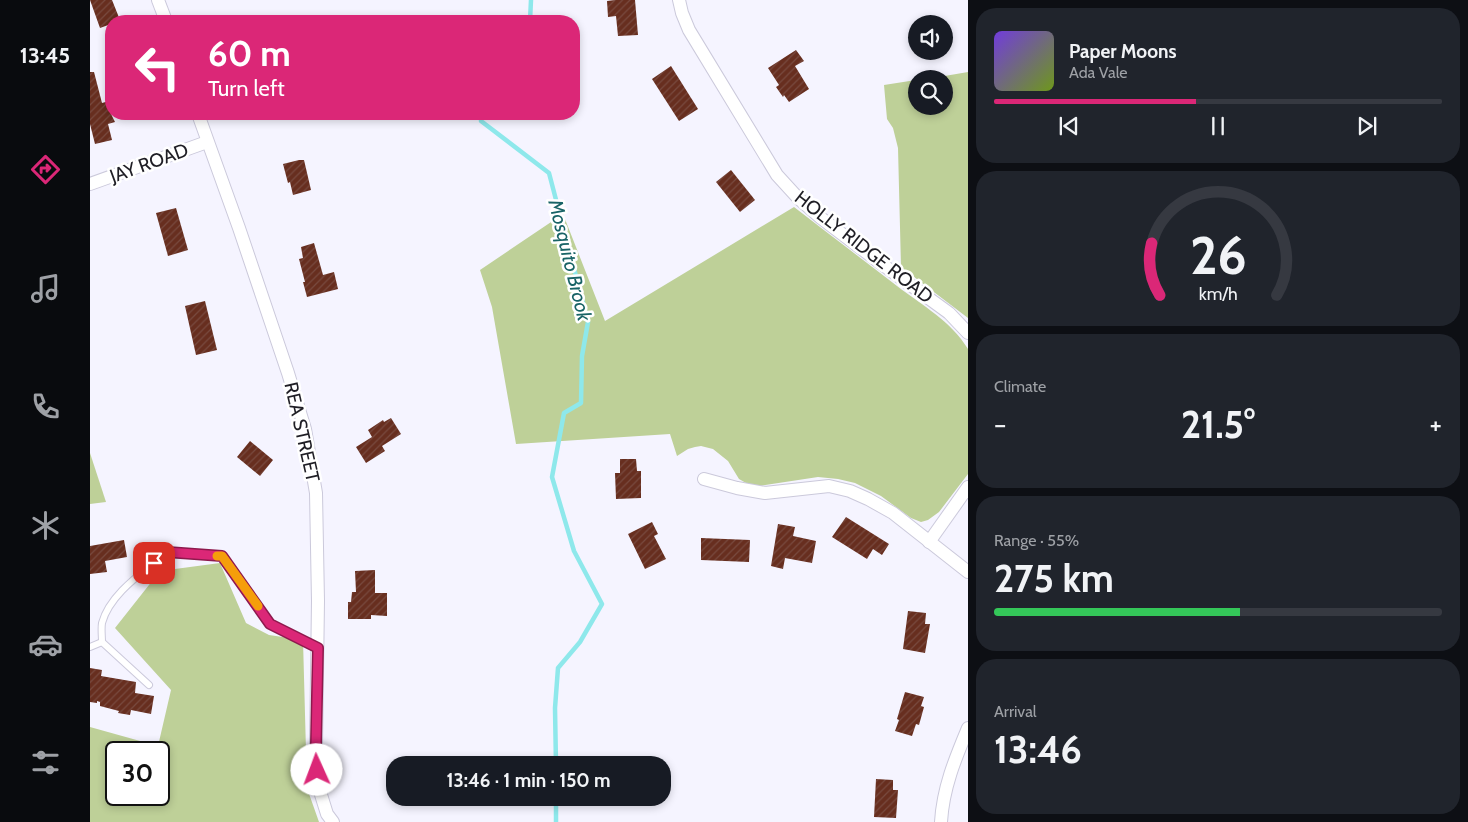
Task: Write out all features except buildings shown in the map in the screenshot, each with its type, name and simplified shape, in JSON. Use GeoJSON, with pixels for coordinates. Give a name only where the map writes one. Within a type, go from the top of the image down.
{"type":"FeatureCollection","features":[{"type":"Feature","properties":{"kind":"street"},"geometry":{"type":"LineString","coordinates":[[158,0],[164,15]]}},
{"type":"Feature","properties":{"kind":"street","name":"HOLLY RIDGE ROAD"},"geometry":{"type":"LineString","coordinates":[[679,0],[689,30],[777,175],[798,198],[822,218],[917,291],[949,313],[968,333]]}},
{"type":"Feature","properties":{"kind":"street","name":"REA STREET"},"geometry":{"type":"LineString","coordinates":[[200,120],[239,228],[305,429],[316,493],[318,648],[316,744],[318,785],[327,814],[333,822]]}},
{"type":"Feature","properties":{"kind":"street","name":"JAY ROAD"},"geometry":{"type":"LineString","coordinates":[[90,184],[207,142]]}},
{"type":"Feature","properties":{"kind":"street"},"geometry":{"type":"LineString","coordinates":[[704,479],[765,493],[829,486],[850,491],[894,513],[968,572]]}},
{"type":"Feature","properties":{"kind":"street"},"geometry":{"type":"LineString","coordinates":[[929,542],[968,487]]}},
{"type":"Feature","properties":{"kind":"street"},"geometry":{"type":"LineString","coordinates":[[941,822],[950,770],[968,728]]}},
{"type":"Feature","properties":{"kind":"lane"},"geometry":{"type":"LineString","coordinates":[[149,685],[102,642],[102,624],[110,606],[127,586],[167,552],[222,556],[270,624],[318,648]]}},
{"type":"Feature","properties":{"kind":"lane"},"geometry":{"type":"LineString","coordinates":[[90,647],[102,642]]}},
{"type":"Feature","properties":{"kind":"green space"},"geometry":{"type":"Polygon","coordinates":[[[968,72],[968,318],[901,267],[898,148],[893,128],[887,119],[884,85],[908,81],[908,115],[953,115],[953,75],[968,72]]]}},
{"type":"Feature","properties":{"kind":"green space"},"geometry":{"type":"Polygon","coordinates":[[[794,207],[936,314],[953,330],[968,349],[968,474],[939,512],[928,520],[921,522],[911,518],[881,496],[855,483],[838,479],[818,477],[759,486],[746,483],[739,479],[728,461],[713,449],[701,446],[695,447],[677,456],[670,434],[516,444],[492,307],[480,270],[563,214],[605,321],[794,207]]]}},
{"type":"Feature","properties":{"kind":"green space"},"geometry":{"type":"Polygon","coordinates":[[[90,453],[106,502],[90,504],[90,453]]]}},
{"type":"Feature","properties":{"kind":"green space"},"geometry":{"type":"Polygon","coordinates":[[[220,563],[246,623],[269,635],[303,640],[307,788],[319,822],[90,822],[90,727],[140,741],[105,741],[105,806],[170,806],[170,741],[159,741],[171,690],[115,628],[160,571],[220,563]]]}},
{"type":"Feature","properties":{"kind":"waterway","name":"Mosquito Brook"},"geometry":{"type":"LineString","coordinates":[[530,15],[531,0]]}},
{"type":"Feature","properties":{"kind":"waterway","name":"Mosquito Brook"},"geometry":{"type":"LineString","coordinates":[[481,120],[549,173],[588,322],[582,356],[581,403],[564,413],[552,477],[574,551],[602,604],[580,642],[558,668],[555,708],[556,756]]}},
{"type":"Feature","properties":{"kind":"waterway","name":"Mosquito Brook"},"geometry":{"type":"LineString","coordinates":[[556,806],[556,822]]}},
{"type":"Feature","properties":{"kind":"slow traffic"},"geometry":{"type":"LineString","coordinates":[[217,556],[222,556],[258,606]]}},
{"type":"Feature","properties":{"kind":"route"},"geometry":{"type":"LineString","coordinates":[[154,563],[167,552],[222,556],[270,624],[318,648],[317,770]]}}]}
